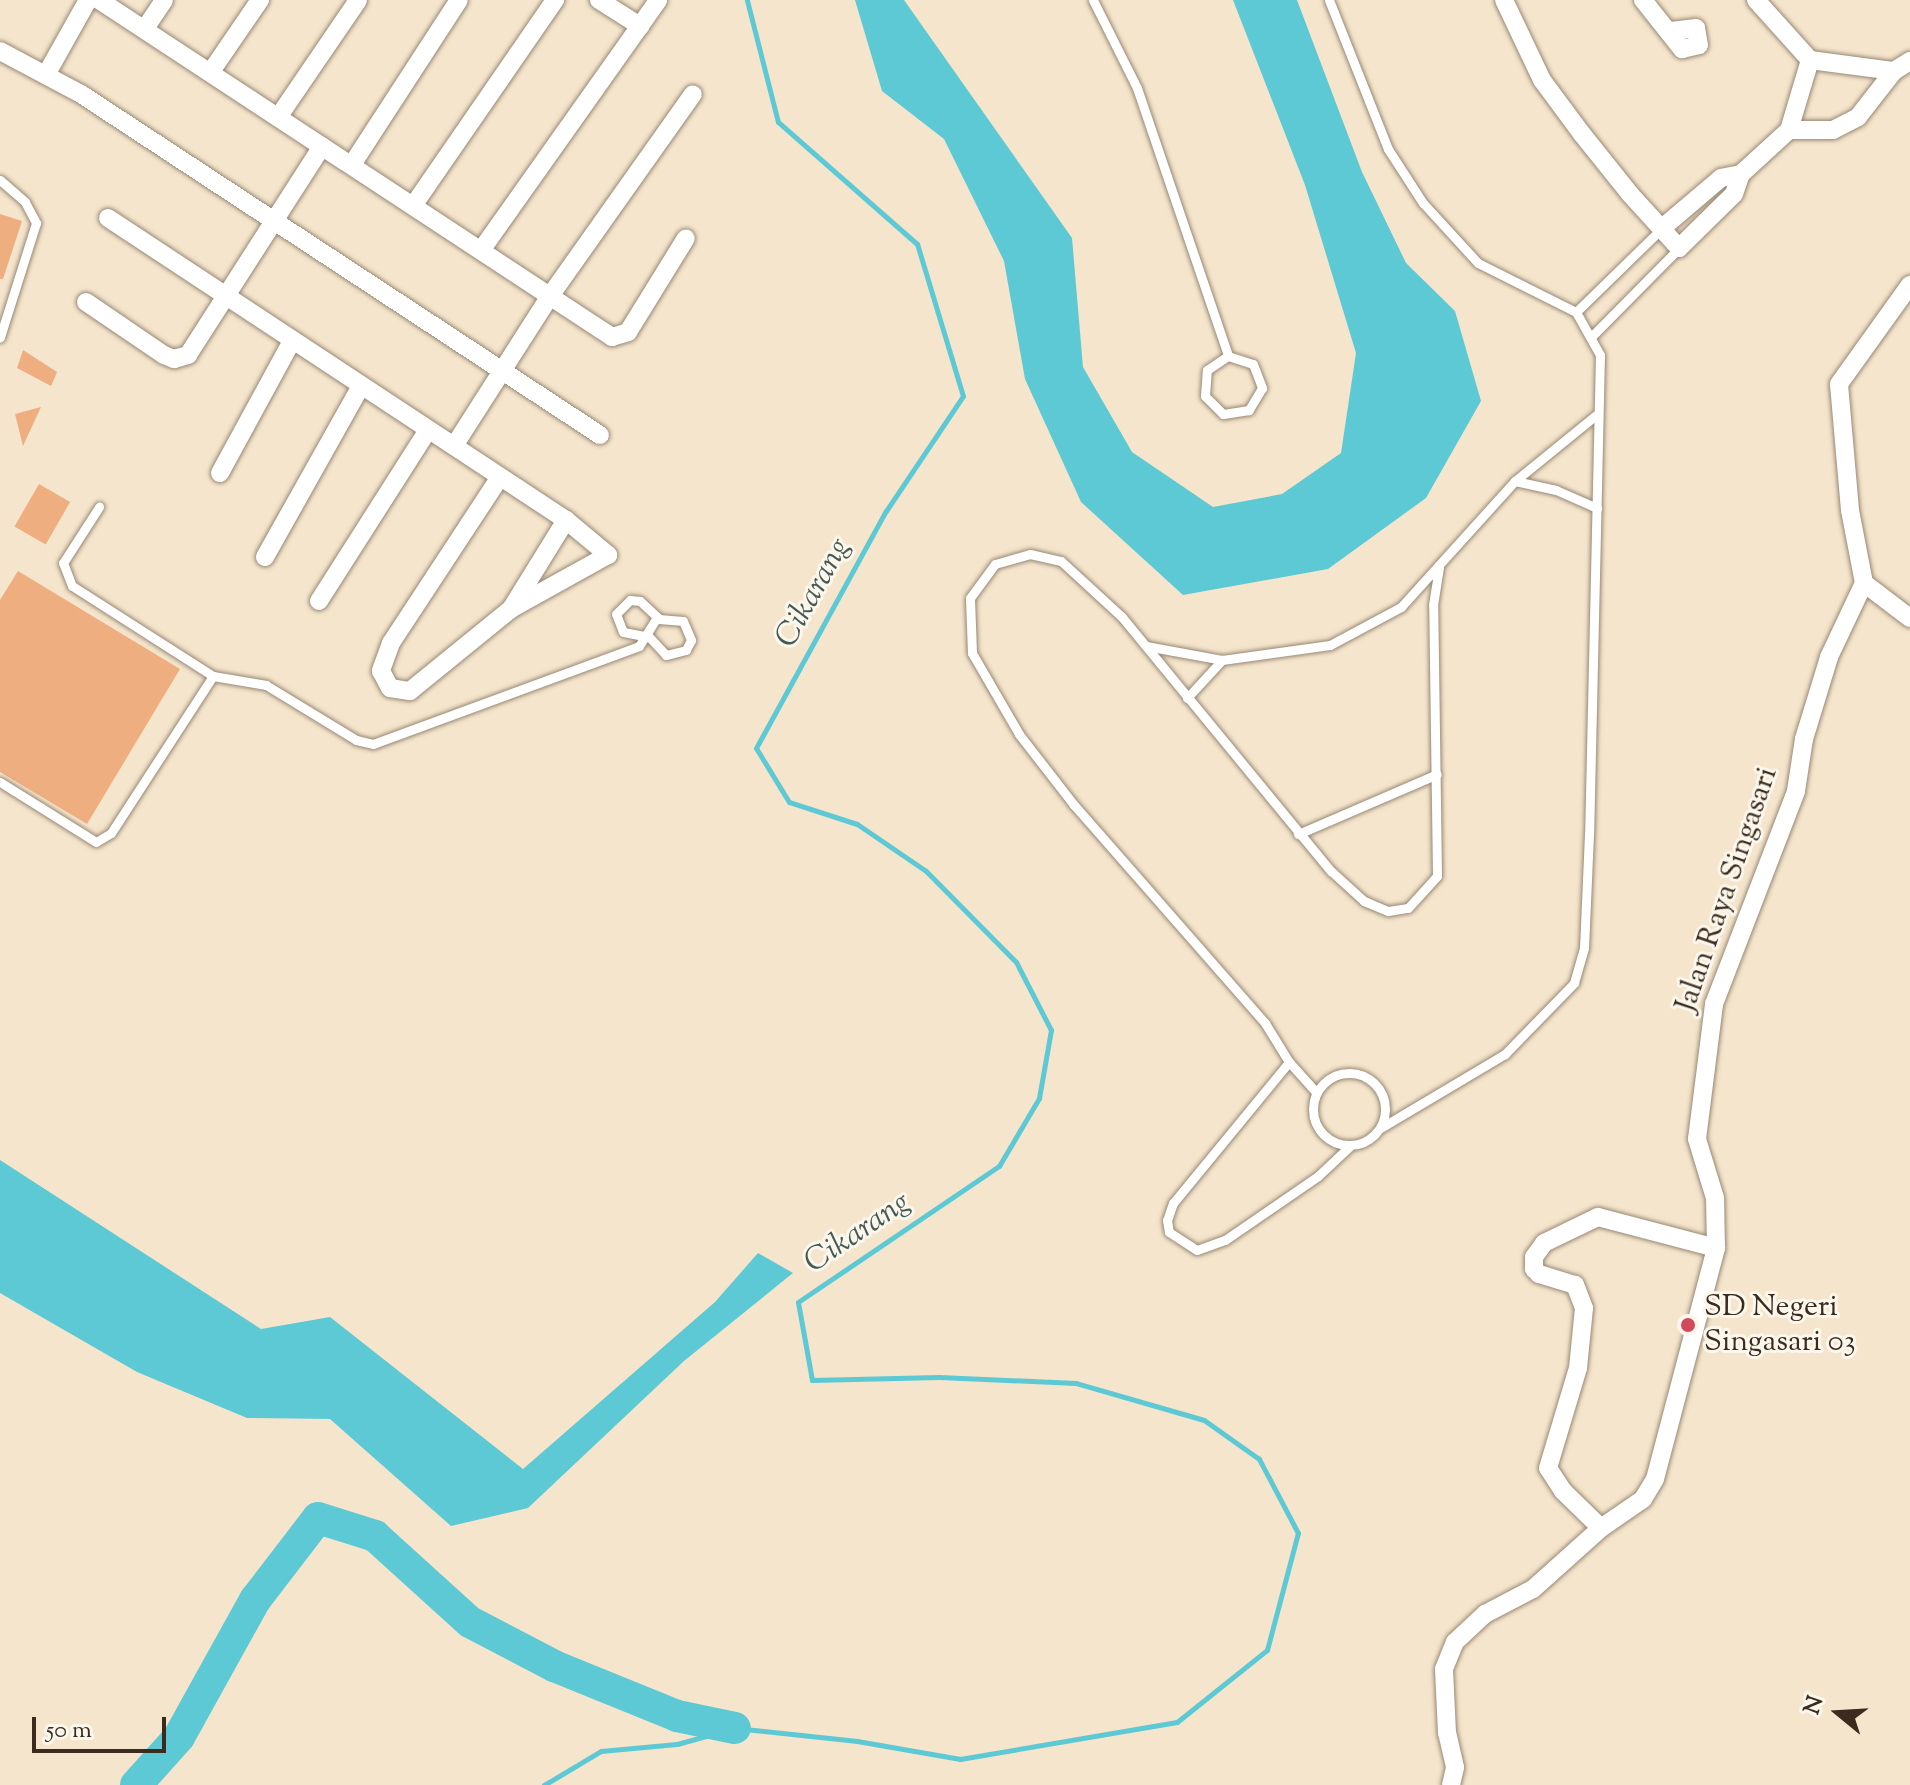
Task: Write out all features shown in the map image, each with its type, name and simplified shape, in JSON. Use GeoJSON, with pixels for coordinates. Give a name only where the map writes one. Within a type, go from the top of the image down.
{"type":"FeatureCollection","features":[{"type":"Feature","properties":{"kind":"street"},"geometry":{"type":"LineString","coordinates":[[47,73],[88,0]]}},
{"type":"Feature","properties":{"kind":"street"},"geometry":{"type":"LineString","coordinates":[[99,0],[146,27],[322,146],[415,203],[550,296],[620,338],[686,238]]}},
{"type":"Feature","properties":{"kind":"street"},"geometry":{"type":"LineString","coordinates":[[146,27],[164,0]]}},
{"type":"Feature","properties":{"kind":"street"},"geometry":{"type":"LineString","coordinates":[[212,70],[260,0]]}},
{"type":"Feature","properties":{"kind":"street"},"geometry":{"type":"LineString","coordinates":[[279,116],[358,0]]}},
{"type":"Feature","properties":{"kind":"street"},"geometry":{"type":"LineString","coordinates":[[353,163],[459,0]]}},
{"type":"Feature","properties":{"kind":"street"},"geometry":{"type":"LineString","coordinates":[[415,203],[555,0]]}},
{"type":"Feature","properties":{"kind":"street"},"geometry":{"type":"LineString","coordinates":[[599,0],[640,26]]}},
{"type":"Feature","properties":{"kind":"street"},"geometry":{"type":"LineString","coordinates":[[482,249],[658,0]]}},
{"type":"Feature","properties":{"kind":"street"},"geometry":{"type":"LineString","coordinates":[[1504,0],[1542,80],[1679,248],[1734,194],[1741,174],[1789,130],[1810,60]]}},
{"type":"Feature","properties":{"kind":"street"},"geometry":{"type":"LineString","coordinates":[[1643,0],[1671,31]]}},
{"type":"Feature","properties":{"kind":"street"},"geometry":{"type":"LineString","coordinates":[[1756,0],[1810,60],[1902,66]]}},
{"type":"Feature","properties":{"kind":"street"},"geometry":{"type":"LineString","coordinates":[[0,51],[47,73],[600,435]]}},
{"type":"Feature","properties":{"kind":"street"},"geometry":{"type":"LineString","coordinates":[[1789,130],[1833,130],[1858,117],[1902,66]]}},
{"type":"Feature","properties":{"kind":"street"},"geometry":{"type":"LineString","coordinates":[[454,446],[550,296],[693,94]]}},
{"type":"Feature","properties":{"kind":"street"},"geometry":{"type":"LineString","coordinates":[[86,302],[164,355],[181,359],[322,146]]}},
{"type":"Feature","properties":{"kind":"street"},"geometry":{"type":"LineString","coordinates":[[1662,228],[1721,178],[1741,174]]}},
{"type":"Feature","properties":{"kind":"street"},"geometry":{"type":"LineString","coordinates":[[108,218],[566,520],[608,555],[511,609],[410,691],[398,692],[383,681],[383,659],[500,477]]}},
{"type":"Feature","properties":{"kind":"street"},"geometry":{"type":"LineString","coordinates":[[1910,285],[1839,384],[1850,510],[1864,583],[1910,618]]}},
{"type":"Feature","properties":{"kind":"street"},"geometry":{"type":"LineString","coordinates":[[220,473],[292,341]]}},
{"type":"Feature","properties":{"kind":"street"},"geometry":{"type":"LineString","coordinates":[[265,557],[361,386]]}},
{"type":"Feature","properties":{"kind":"street"},"geometry":{"type":"LineString","coordinates":[[319,601],[428,430]]}},
{"type":"Feature","properties":{"kind":"street"},"geometry":{"type":"LineString","coordinates":[[511,609],[566,520]]}},
{"type":"Feature","properties":{"kind":"street","name":"Jalan Raya Singasari"},"geometry":{"type":"LineString","coordinates":[[1451,1785],[1455,1767],[1447,1733],[1444,1669],[1455,1642],[1485,1614],[1533,1589],[1601,1528],[1643,1499],[1655,1479],[1716,1248],[1715,1198],[1697,1139],[1714,1004],[1796,791],[1804,739],[1829,657],[1864,583]]}},
{"type":"Feature","properties":{"kind":"street"},"geometry":{"type":"LineString","coordinates":[[1601,1528],[1563,1491],[1548,1468],[1578,1368],[1584,1308],[1575,1285],[1539,1274],[1534,1269],[1534,1257],[1544,1243],[1598,1217],[1716,1248]]}},
{"type":"Feature","properties":{"kind":"lane"},"geometry":{"type":"LineString","coordinates":[[1093,0],[1137,88],[1228,356]]}},
{"type":"Feature","properties":{"kind":"lane"},"geometry":{"type":"LineString","coordinates":[[1329,0],[1388,149],[1423,203],[1478,263],[1576,312],[1593,335],[1600,355],[1596,415],[1597,508],[1585,920],[1574,983],[1505,1054],[1382,1127],[1368,1141],[1350,1146],[1331,1142],[1317,1129],[1311,1110],[1316,1092],[1329,1077],[1347,1072],[1366,1076],[1380,1089],[1386,1108],[1382,1127]]}},
{"type":"Feature","properties":{"kind":"lane"},"geometry":{"type":"LineString","coordinates":[[0,180],[25,202],[36,223],[0,337]]}},
{"type":"Feature","properties":{"kind":"lane"},"geometry":{"type":"LineString","coordinates":[[1576,312],[1662,228]]}},
{"type":"Feature","properties":{"kind":"lane"},"geometry":{"type":"LineString","coordinates":[[1593,335],[1679,248]]}},
{"type":"Feature","properties":{"kind":"lane"},"geometry":{"type":"LineString","coordinates":[[1228,356],[1253,364],[1262,388],[1249,410],[1223,414],[1205,396],[1207,370],[1228,356]]}},
{"type":"Feature","properties":{"kind":"lane"},"geometry":{"type":"LineString","coordinates":[[1146,646],[1222,660],[1330,645],[1401,607],[1515,481],[1596,415]]}},
{"type":"Feature","properties":{"kind":"lane"},"geometry":{"type":"LineString","coordinates":[[1515,481],[1556,490],[1597,508]]}},
{"type":"Feature","properties":{"kind":"lane"},"geometry":{"type":"LineString","coordinates":[[99,507],[63,563],[72,586],[213,676],[266,685],[356,740],[373,744],[639,646],[649,637],[657,617]]}},
{"type":"Feature","properties":{"kind":"lane"},"geometry":{"type":"LineString","coordinates":[[1316,1092],[1289,1062],[1265,1023],[1074,805],[1019,734],[972,653],[970,598],[995,564],[1030,554],[1061,561],[1146,646],[1298,834],[1364,901],[1388,911],[1408,908],[1437,876],[1433,605],[1439,566]]}},
{"type":"Feature","properties":{"kind":"lane"},"geometry":{"type":"LineString","coordinates":[[630,600],[640,601],[657,617],[683,621],[691,640],[686,650],[666,655],[649,637],[623,632],[616,614],[630,600]]}},
{"type":"Feature","properties":{"kind":"lane"},"geometry":{"type":"LineString","coordinates":[[1187,698],[1222,660]]}},
{"type":"Feature","properties":{"kind":"lane"},"geometry":{"type":"LineString","coordinates":[[0,782],[96,842],[111,833],[213,676]]}},
{"type":"Feature","properties":{"kind":"lane"},"geometry":{"type":"LineString","coordinates":[[1298,834],[1437,774]]}},
{"type":"Feature","properties":{"kind":"lane"},"geometry":{"type":"LineString","coordinates":[[1289,1062],[1173,1203],[1167,1220],[1169,1232],[1197,1250],[1225,1240],[1318,1176],[1350,1146]]}},
{"type":"Feature","properties":{"kind":"water"},"geometry":{"type":"Polygon","coordinates":[[[855,0],[904,0],[1072,238],[1083,367],[1132,452],[1213,507],[1282,494],[1341,453],[1356,353],[1305,185],[1233,0],[1297,0],[1362,172],[1406,263],[1455,311],[1481,401],[1426,498],[1328,569],[1183,595],[1081,502],[1025,379],[1004,261],[944,139],[882,91],[855,0]]]}},
{"type":"Feature","properties":{"kind":"water"},"geometry":{"type":"Polygon","coordinates":[[[0,1160],[261,1329],[330,1317],[523,1469],[715,1302],[758,1253],[793,1273],[684,1361],[528,1508],[451,1526],[330,1419],[247,1418],[137,1372],[0,1293],[0,1160]]]}},
{"type":"Feature","properties":{"kind":"building"},"geometry":{"type":"Polygon","coordinates":[[[0,214],[22,221],[3,279],[0,279],[0,214]]]}},
{"type":"Feature","properties":{"kind":"building"},"geometry":{"type":"Polygon","coordinates":[[[23,350],[57,372],[51,386],[17,368],[23,350]]]}},
{"type":"Feature","properties":{"kind":"building"},"geometry":{"type":"Polygon","coordinates":[[[41,407],[23,446],[15,414],[41,407]]]}},
{"type":"Feature","properties":{"kind":"building"},"geometry":{"type":"Polygon","coordinates":[[[39,484],[70,502],[46,544],[15,526],[39,484]]]}},
{"type":"Feature","properties":{"kind":"building"},"geometry":{"type":"Polygon","coordinates":[[[18,571],[180,669],[87,824],[0,772],[0,600],[18,571]]]}},
{"type":"Feature","properties":{"kind":"waterway","name":"Cikarang"},"geometry":{"type":"LineString","coordinates":[[544,1785],[601,1751],[677,1744],[735,1728],[857,1741],[960,1759],[1177,1722],[1267,1650],[1298,1533],[1259,1459],[1204,1420],[1076,1383],[939,1377],[812,1380],[798,1302],[999,1166],[1039,1098],[1051,1030],[1016,962],[926,871],[857,824],[789,802],[756,748],[886,511],[963,396],[917,244],[778,122],[747,0]]}},
{"type":"Feature","properties":{"kind":"waterway"},"geometry":{"type":"LineString","coordinates":[[136,1785],[179,1737],[255,1600],[318,1518],[375,1536],[470,1622],[554,1666],[677,1716],[735,1728]]}},
{"type":"Feature","properties":{"kind":"place","name":"SD Negeri Singasari 03"},"geometry":{"type":"Point","coordinates":[1688,1325]}}]}
